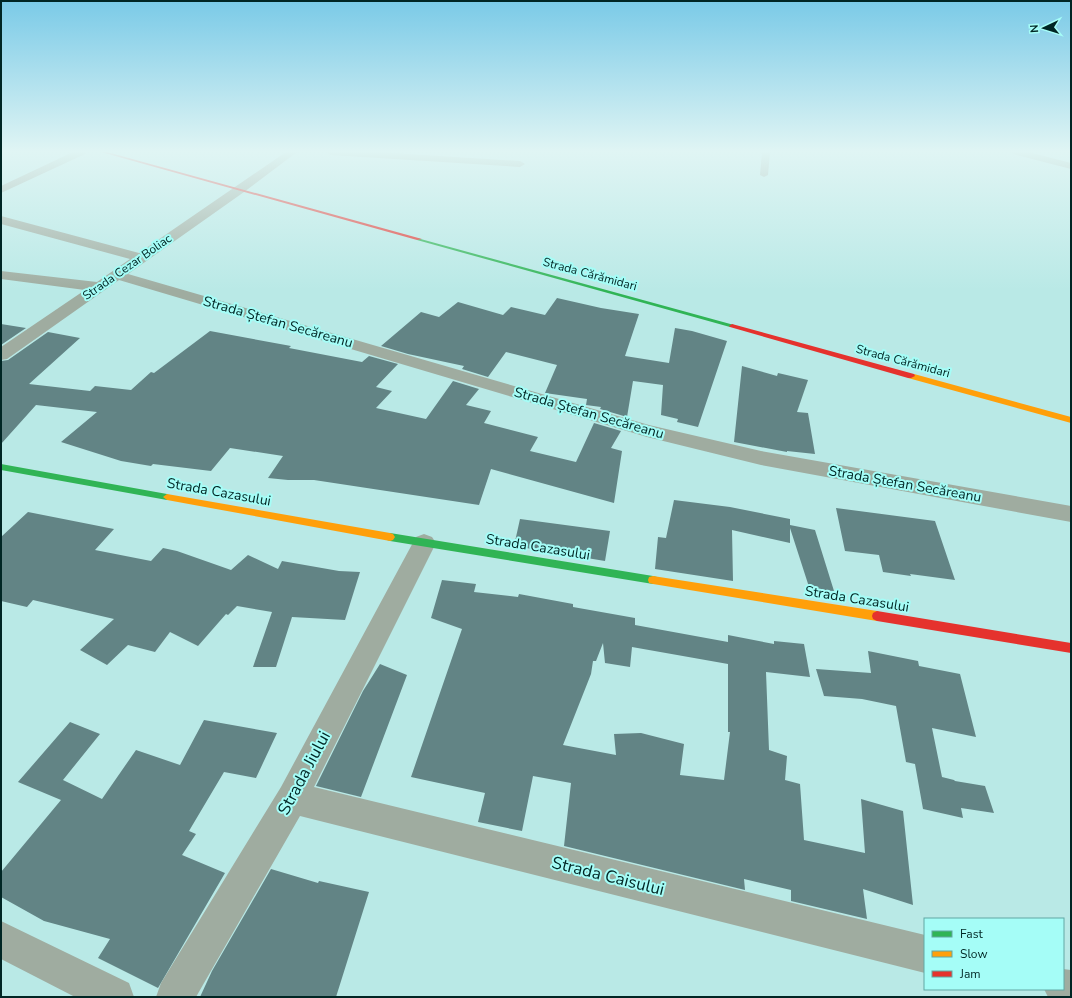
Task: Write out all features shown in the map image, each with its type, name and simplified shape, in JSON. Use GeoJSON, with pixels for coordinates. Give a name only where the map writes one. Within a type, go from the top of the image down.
{"type":"FeatureCollection","features":[{"type":"Feature","properties":{"kind":"street","name":"Strada Cezar Boliac"},"geometry":{"type":"LineString","coordinates":[[1,355],[228,199]]}},
{"type":"Feature","properties":{"kind":"street","name":"Strada Cărămidari"},"geometry":{"type":"LineString","coordinates":[[271,199],[1071,420]]}},
{"type":"Feature","properties":{"kind":"street"},"geometry":{"type":"LineString","coordinates":[[1,220],[141,258]]}},
{"type":"Feature","properties":{"kind":"street"},"geometry":{"type":"LineString","coordinates":[[1,275],[99,287]]}},
{"type":"Feature","properties":{"kind":"street","name":"Strada Ștefan Secăreanu"},"geometry":{"type":"LineString","coordinates":[[116,275],[647,431],[761,458],[1071,514]]}},
{"type":"Feature","properties":{"kind":"street","name":"Strada Cazasului"},"geometry":{"type":"LineString","coordinates":[[1,467],[424,543],[1071,648]]}},
{"type":"Feature","properties":{"kind":"street","name":"Strada Jiului"},"geometry":{"type":"LineString","coordinates":[[175,997],[292,798],[424,543]]}},
{"type":"Feature","properties":{"kind":"street","name":"Strada Caisului"},"geometry":{"type":"LineString","coordinates":[[292,798],[924,954]]}},
{"type":"Feature","properties":{"kind":"street"},"geometry":{"type":"LineString","coordinates":[[1,939],[114,997]]}},
{"type":"Feature","properties":{"kind":"building"},"geometry":{"type":"Polygon","coordinates":[[[557,298],[601,308],[639,314],[625,356],[669,363],[675,328],[692,331],[727,341],[698,427],[677,422],[678,419],[661,415],[663,385],[633,381],[627,417],[600,409],[601,407],[586,405],[587,399],[545,393],[557,365],[506,352],[488,377],[462,369],[464,366],[408,354],[381,346],[421,312],[439,317],[458,302],[503,315],[511,307],[545,315],[557,298]]]}},
{"type":"Feature","properties":{"kind":"building"},"geometry":{"type":"Polygon","coordinates":[[[1,324],[26,328],[1,345],[1,324]]]}},
{"type":"Feature","properties":{"kind":"building"},"geometry":{"type":"Polygon","coordinates":[[[210,331],[291,346],[289,348],[362,362],[369,356],[398,364],[376,387],[392,391],[376,408],[426,419],[453,381],[479,389],[466,405],[491,411],[484,423],[538,437],[530,451],[576,462],[594,423],[621,431],[611,448],[622,451],[614,503],[491,469],[479,505],[314,480],[268,478],[283,456],[230,448],[211,471],[153,464],[151,466],[121,461],[61,442],[97,412],[36,405],[1,444],[1,361],[8,360],[48,332],[80,338],[29,384],[90,391],[95,386],[131,390],[151,372],[154,373],[210,331]]]}},
{"type":"Feature","properties":{"kind":"building"},"geometry":{"type":"Polygon","coordinates":[[[742,366],[777,376],[778,373],[808,380],[797,412],[808,413],[815,454],[787,452],[734,442],[742,366]]]}},
{"type":"Feature","properties":{"kind":"building"},"geometry":{"type":"Polygon","coordinates":[[[674,500],[730,507],[790,519],[790,525],[815,530],[834,591],[810,590],[790,528],[790,543],[732,530],[733,581],[655,569],[658,537],[666,538],[674,500]]]}},
{"type":"Feature","properties":{"kind":"building"},"geometry":{"type":"Polygon","coordinates":[[[836,508],[935,521],[955,580],[883,572],[879,555],[845,551],[836,508]]]}},
{"type":"Feature","properties":{"kind":"building"},"geometry":{"type":"Polygon","coordinates":[[[28,512],[114,529],[95,550],[151,561],[163,548],[177,551],[231,570],[248,555],[278,569],[282,561],[339,571],[360,572],[345,620],[292,617],[276,667],[253,667],[272,612],[237,606],[228,615],[226,614],[198,646],[170,632],[155,652],[128,645],[107,665],[80,650],[114,619],[33,600],[27,607],[1,601],[1,537],[28,512]]]}},
{"type":"Feature","properties":{"kind":"building"},"geometry":{"type":"Polygon","coordinates":[[[520,519],[610,531],[605,561],[514,546],[520,519]]]}},
{"type":"Feature","properties":{"kind":"building"},"geometry":{"type":"Polygon","coordinates":[[[442,580],[476,584],[474,592],[518,597],[519,594],[573,604],[573,607],[635,618],[635,625],[728,642],[728,635],[774,644],[774,641],[804,644],[810,677],[766,672],[769,750],[787,756],[785,780],[800,784],[804,840],[865,853],[861,799],[903,811],[913,905],[863,889],[867,919],[791,901],[791,890],[744,879],[745,890],[564,846],[571,783],[533,776],[522,831],[478,822],[485,793],[411,777],[462,629],[431,618],[442,580]],[[603,643],[596,661],[593,661],[591,674],[563,745],[616,755],[614,734],[641,733],[684,744],[680,775],[724,780],[730,732],[728,732],[728,664],[632,647],[630,667],[605,663],[603,643]]]}},
{"type":"Feature","properties":{"kind":"building"},"geometry":{"type":"Polygon","coordinates":[[[868,651],[918,661],[919,666],[960,674],[976,737],[932,728],[942,777],[955,781],[985,786],[994,813],[961,808],[963,818],[923,809],[915,764],[906,762],[896,706],[862,699],[824,696],[816,669],[871,673],[868,651]]]}},
{"type":"Feature","properties":{"kind":"building"},"geometry":{"type":"Polygon","coordinates":[[[380,664],[407,675],[361,797],[316,786],[363,691],[380,664]]]}},
{"type":"Feature","properties":{"kind":"building"},"geometry":{"type":"Polygon","coordinates":[[[204,720],[277,733],[256,778],[224,772],[189,831],[196,834],[182,855],[225,873],[158,988],[98,958],[110,939],[44,921],[1,897],[1,872],[61,800],[18,782],[70,722],[100,734],[63,780],[102,799],[136,750],[180,765],[204,720]]]}},
{"type":"Feature","properties":{"kind":"building"},"geometry":{"type":"Polygon","coordinates":[[[271,869],[318,883],[319,881],[369,892],[336,997],[200,997],[212,971],[271,869]]]}},
{"type":"Feature","properties":{"kind":"traffic: fast"},"geometry":{"type":"LineString","coordinates":[[419,239],[732,326]]}},
{"type":"Feature","properties":{"kind":"traffic: fast"},"geometry":{"type":"LineString","coordinates":[[1,467],[167,497]]}},
{"type":"Feature","properties":{"kind":"traffic: fast"},"geometry":{"type":"LineString","coordinates":[[390,537],[653,580]]}},
{"type":"Feature","properties":{"kind":"traffic: slow"},"geometry":{"type":"LineString","coordinates":[[911,376],[1071,420]]}},
{"type":"Feature","properties":{"kind":"traffic: slow"},"geometry":{"type":"LineString","coordinates":[[167,497],[390,537]]}},
{"type":"Feature","properties":{"kind":"traffic: slow"},"geometry":{"type":"LineString","coordinates":[[653,580],[877,616]]}},
{"type":"Feature","properties":{"kind":"traffic: jam"},"geometry":{"type":"LineString","coordinates":[[272,199],[419,239]]}},
{"type":"Feature","properties":{"kind":"traffic: jam"},"geometry":{"type":"LineString","coordinates":[[732,326],[911,376]]}},
{"type":"Feature","properties":{"kind":"traffic: jam"},"geometry":{"type":"LineString","coordinates":[[877,616],[1071,648]]}}]}
